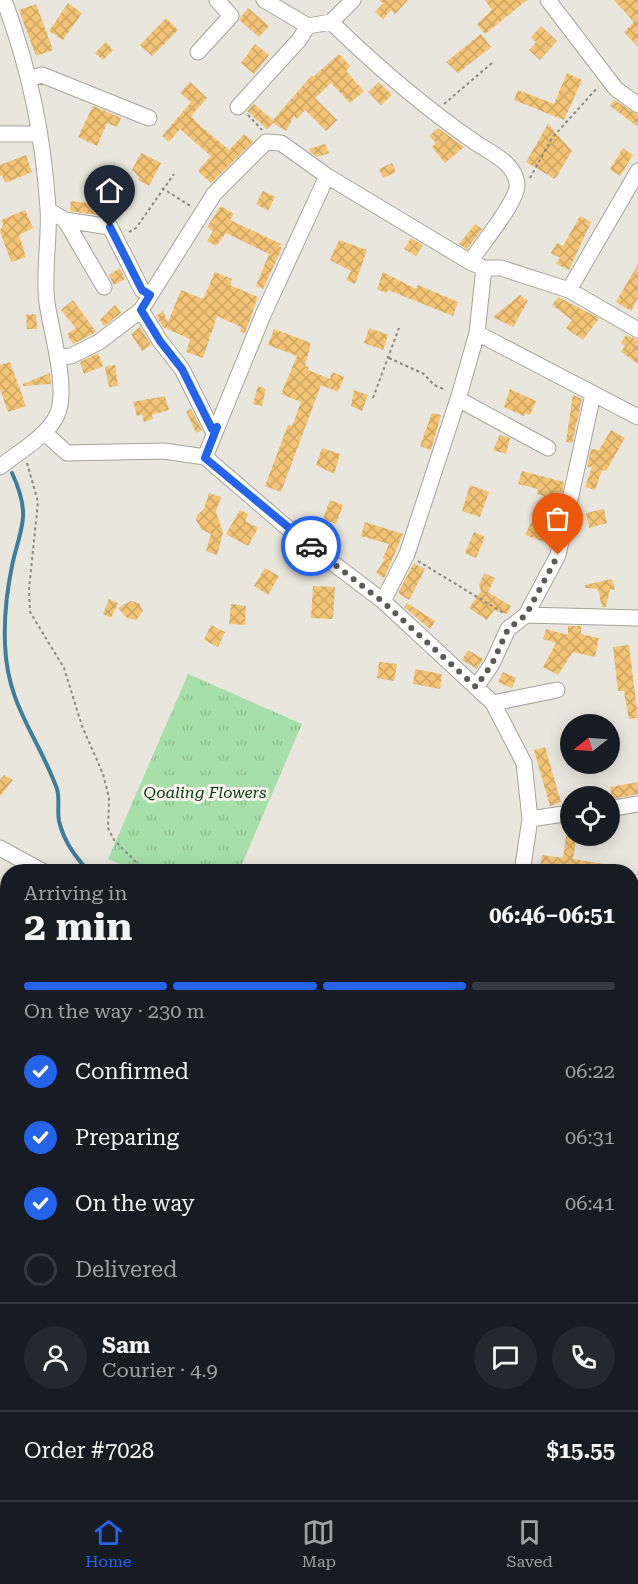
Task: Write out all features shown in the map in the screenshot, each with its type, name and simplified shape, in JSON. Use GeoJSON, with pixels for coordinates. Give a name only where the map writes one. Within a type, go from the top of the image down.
{"type":"FeatureCollection","features":[{"type":"Feature","properties":{"kind":"street"},"geometry":{"type":"LineString","coordinates":[[0,466],[45,433],[58,413],[58,357],[47,302],[48,210],[40,134],[31,78],[4,0]]}},
{"type":"Feature","properties":{"kind":"street"},"geometry":{"type":"LineString","coordinates":[[198,52],[231,16],[217,0]]}},
{"type":"Feature","properties":{"kind":"street"},"geometry":{"type":"LineString","coordinates":[[264,0],[308,26],[331,22],[354,0]]}},
{"type":"Feature","properties":{"kind":"street"},"geometry":{"type":"LineString","coordinates":[[548,0],[616,89],[638,105]]}},
{"type":"Feature","properties":{"kind":"street"},"geometry":{"type":"LineString","coordinates":[[331,22],[389,77],[507,164],[518,186],[477,265],[477,333],[407,554],[383,602]]}},
{"type":"Feature","properties":{"kind":"street"},"geometry":{"type":"LineString","coordinates":[[238,107],[299,40],[308,26]]}},
{"type":"Feature","properties":{"kind":"street"},"geometry":{"type":"LineString","coordinates":[[31,78],[42,75],[149,118]]}},
{"type":"Feature","properties":{"kind":"street"},"geometry":{"type":"LineString","coordinates":[[0,134],[40,134]]}},
{"type":"Feature","properties":{"kind":"street"},"geometry":{"type":"LineString","coordinates":[[58,357],[71,356],[99,342],[141,310],[214,194],[266,142],[281,143],[327,176],[477,265],[501,268],[569,291],[636,325]]}},
{"type":"Feature","properties":{"kind":"street"},"geometry":{"type":"LineString","coordinates":[[569,291],[638,171]]}},
{"type":"Feature","properties":{"kind":"street"},"geometry":{"type":"LineString","coordinates":[[205,458],[263,315],[327,176]]}},
{"type":"Feature","properties":{"kind":"street"},"geometry":{"type":"LineString","coordinates":[[48,210],[65,220],[110,227],[142,290],[150,295]]}},
{"type":"Feature","properties":{"kind":"street"},"geometry":{"type":"LineString","coordinates":[[65,220],[104,287]]}},
{"type":"Feature","properties":{"kind":"street"},"geometry":{"type":"LineString","coordinates":[[141,310],[160,341],[182,369],[212,429],[217,427]]}},
{"type":"Feature","properties":{"kind":"street"},"geometry":{"type":"LineString","coordinates":[[477,333],[638,417]]}},
{"type":"Feature","properties":{"kind":"street"},"geometry":{"type":"LineString","coordinates":[[476,687],[492,664],[508,629],[522,618],[558,555],[593,394]]}},
{"type":"Feature","properties":{"kind":"street"},"geometry":{"type":"LineString","coordinates":[[458,398],[548,448]]}},
{"type":"Feature","properties":{"kind":"street"},"geometry":{"type":"LineString","coordinates":[[45,433],[67,453],[164,452],[205,458],[297,536],[383,602],[493,703],[524,764],[530,819],[523,864]]}},
{"type":"Feature","properties":{"kind":"street"},"geometry":{"type":"LineString","coordinates":[[522,618],[638,618]]}},
{"type":"Feature","properties":{"kind":"street"},"geometry":{"type":"LineString","coordinates":[[493,703],[557,690]]}},
{"type":"Feature","properties":{"kind":"street"},"geometry":{"type":"LineString","coordinates":[[620,807],[638,804]]}},
{"type":"Feature","properties":{"kind":"street"},"geometry":{"type":"LineString","coordinates":[[530,819],[560,814]]}},
{"type":"Feature","properties":{"kind":"street"},"geometry":{"type":"LineString","coordinates":[[0,848],[14,864]]}},
{"type":"Feature","properties":{"kind":"path"},"geometry":{"type":"LineString","coordinates":[[435,112],[492,63]]}},
{"type":"Feature","properties":{"kind":"path"},"geometry":{"type":"LineString","coordinates":[[518,186],[531,178],[552,138],[607,78]]}},
{"type":"Feature","properties":{"kind":"path"},"geometry":{"type":"LineString","coordinates":[[238,107],[255,121],[264,134],[266,142]]}},
{"type":"Feature","properties":{"kind":"path"},"geometry":{"type":"LineString","coordinates":[[114,233],[129,233],[136,228],[174,174]]}},
{"type":"Feature","properties":{"kind":"path"},"geometry":{"type":"LineString","coordinates":[[162,188],[202,213]]}},
{"type":"Feature","properties":{"kind":"path"},"geometry":{"type":"LineString","coordinates":[[373,398],[399,328]]}},
{"type":"Feature","properties":{"kind":"path"},"geometry":{"type":"LineString","coordinates":[[389,358],[424,374],[434,385],[458,398]]}},
{"type":"Feature","properties":{"kind":"path"},"geometry":{"type":"LineString","coordinates":[[22,450],[34,482],[38,502],[29,589],[30,612],[64,668],[82,726],[103,774],[109,798],[108,828],[114,840],[139,864]]}},
{"type":"Feature","properties":{"kind":"path"},"geometry":{"type":"LineString","coordinates":[[407,554],[522,618]]}},
{"type":"Feature","properties":{"kind":"green space","name":"Qoaling Flowers"},"geometry":{"type":"Polygon","coordinates":[[[188,674],[302,724],[242,864],[120,864],[108,859],[188,674]]]}},
{"type":"Feature","properties":{"kind":"building"},"geometry":{"type":"Polygon","coordinates":[[[379,0],[408,0],[395,14],[391,10],[383,19],[375,12],[383,3],[379,0]]]}},
{"type":"Feature","properties":{"kind":"building"},"geometry":{"type":"Polygon","coordinates":[[[485,0],[527,0],[485,34],[477,24],[492,10],[485,0]]]}},
{"type":"Feature","properties":{"kind":"building"},"geometry":{"type":"Polygon","coordinates":[[[614,0],[638,0],[638,47],[624,32],[634,22],[614,0]]]}},
{"type":"Feature","properties":{"kind":"building"},"geometry":{"type":"Polygon","coordinates":[[[68,3],[82,13],[63,40],[49,31],[68,3]]]}},
{"type":"Feature","properties":{"kind":"building"},"geometry":{"type":"Polygon","coordinates":[[[36,4],[53,50],[36,56],[19,10],[36,4]]]}},
{"type":"Feature","properties":{"kind":"building"},"geometry":{"type":"Polygon","coordinates":[[[248,8],[269,26],[259,37],[239,20],[248,8]]]}},
{"type":"Feature","properties":{"kind":"building"},"geometry":{"type":"Polygon","coordinates":[[[166,18],[178,30],[152,56],[140,45],[166,18]]]}},
{"type":"Feature","properties":{"kind":"building"},"geometry":{"type":"Polygon","coordinates":[[[541,26],[557,41],[540,60],[529,50],[536,42],[531,37],[541,26]]]}},
{"type":"Feature","properties":{"kind":"building"},"geometry":{"type":"Polygon","coordinates":[[[481,34],[491,47],[458,73],[446,62],[481,34]]]}},
{"type":"Feature","properties":{"kind":"building"},"geometry":{"type":"Polygon","coordinates":[[[106,42],[113,50],[103,60],[95,53],[106,42]]]}},
{"type":"Feature","properties":{"kind":"building"},"geometry":{"type":"Polygon","coordinates":[[[255,44],[269,55],[254,74],[241,63],[255,44]]]}},
{"type":"Feature","properties":{"kind":"building"},"geometry":{"type":"Polygon","coordinates":[[[339,54],[350,66],[346,71],[364,91],[350,103],[331,83],[315,98],[337,120],[326,131],[305,110],[297,119],[294,116],[286,131],[273,123],[267,129],[247,111],[254,104],[273,120],[312,75],[313,77],[339,54]]]}},
{"type":"Feature","properties":{"kind":"building"},"geometry":{"type":"Polygon","coordinates":[[[567,73],[582,80],[564,120],[514,100],[518,90],[554,104],[567,73]]]}},
{"type":"Feature","properties":{"kind":"building"},"geometry":{"type":"Polygon","coordinates":[[[190,82],[207,98],[191,116],[196,122],[229,150],[244,134],[253,142],[211,183],[198,171],[211,156],[180,129],[169,142],[162,136],[191,102],[180,93],[190,82]]]}},
{"type":"Feature","properties":{"kind":"building"},"geometry":{"type":"Polygon","coordinates":[[[379,82],[392,95],[381,105],[368,92],[379,82]]]}},
{"type":"Feature","properties":{"kind":"building"},"geometry":{"type":"Polygon","coordinates":[[[614,100],[638,115],[638,127],[610,106],[614,100]]]}},
{"type":"Feature","properties":{"kind":"building"},"geometry":{"type":"Polygon","coordinates":[[[93,106],[121,118],[117,127],[107,123],[97,146],[78,137],[93,106]]]}},
{"type":"Feature","properties":{"kind":"building"},"geometry":{"type":"Polygon","coordinates":[[[548,124],[572,151],[555,179],[526,162],[548,124]]]}},
{"type":"Feature","properties":{"kind":"building"},"geometry":{"type":"Polygon","coordinates":[[[438,128],[464,147],[445,163],[432,147],[436,143],[429,136],[438,128]]]}},
{"type":"Feature","properties":{"kind":"building"},"geometry":{"type":"Polygon","coordinates":[[[325,144],[329,153],[318,157],[310,152],[309,149],[325,144]]]}},
{"type":"Feature","properties":{"kind":"building"},"geometry":{"type":"Polygon","coordinates":[[[623,148],[633,155],[620,176],[610,169],[623,148]]]}},
{"type":"Feature","properties":{"kind":"building"},"geometry":{"type":"Polygon","coordinates":[[[141,153],[161,163],[149,186],[138,180],[139,177],[132,170],[141,153]]]}},
{"type":"Feature","properties":{"kind":"building"},"geometry":{"type":"Polygon","coordinates":[[[26,155],[32,172],[5,183],[2,175],[0,176],[0,165],[26,155]]]}},
{"type":"Feature","properties":{"kind":"building"},"geometry":{"type":"Polygon","coordinates":[[[392,163],[396,172],[383,178],[379,169],[392,163]]]}},
{"type":"Feature","properties":{"kind":"building"},"geometry":{"type":"Polygon","coordinates":[[[263,191],[275,197],[268,211],[256,204],[263,191]]]}},
{"type":"Feature","properties":{"kind":"building"},"geometry":{"type":"Polygon","coordinates":[[[71,201],[104,205],[104,216],[70,211],[71,201]]]}},
{"type":"Feature","properties":{"kind":"building"},"geometry":{"type":"Polygon","coordinates":[[[221,206],[234,214],[230,220],[281,244],[279,246],[282,248],[263,289],[256,286],[269,254],[226,233],[216,246],[207,241],[213,231],[207,227],[221,206]]]}},
{"type":"Feature","properties":{"kind":"building"},"geometry":{"type":"Polygon","coordinates":[[[25,210],[33,228],[19,235],[26,257],[11,262],[0,231],[3,225],[1,220],[25,210]]]}},
{"type":"Feature","properties":{"kind":"building"},"geometry":{"type":"Polygon","coordinates":[[[580,216],[591,222],[569,270],[556,264],[560,258],[551,253],[557,243],[563,246],[580,216]]]}},
{"type":"Feature","properties":{"kind":"building"},"geometry":{"type":"Polygon","coordinates":[[[475,224],[482,229],[467,249],[459,244],[475,224]]]}},
{"type":"Feature","properties":{"kind":"building"},"geometry":{"type":"Polygon","coordinates":[[[411,238],[423,245],[416,256],[404,249],[411,238]]]}},
{"type":"Feature","properties":{"kind":"building"},"geometry":{"type":"Polygon","coordinates":[[[339,240],[367,250],[355,284],[346,280],[351,271],[330,260],[339,240]]]}},
{"type":"Feature","properties":{"kind":"building"},"geometry":{"type":"Polygon","coordinates":[[[638,264],[638,298],[631,311],[616,302],[638,264]]]}},
{"type":"Feature","properties":{"kind":"building"},"geometry":{"type":"Polygon","coordinates":[[[120,268],[125,279],[114,285],[109,275],[120,268]]]}},
{"type":"Feature","properties":{"kind":"building"},"geometry":{"type":"Polygon","coordinates":[[[215,272],[232,279],[230,285],[258,297],[245,333],[240,332],[241,327],[217,316],[203,358],[186,352],[190,339],[163,327],[156,316],[163,311],[168,322],[181,290],[203,299],[215,272]]]}},
{"type":"Feature","properties":{"kind":"building"},"geometry":{"type":"Polygon","coordinates":[[[383,272],[416,289],[418,285],[458,302],[453,316],[388,290],[386,293],[377,289],[383,272]]]}},
{"type":"Feature","properties":{"kind":"building"},"geometry":{"type":"Polygon","coordinates":[[[520,295],[528,301],[513,327],[493,317],[520,295]]]}},
{"type":"Feature","properties":{"kind":"building"},"geometry":{"type":"Polygon","coordinates":[[[558,297],[599,318],[583,340],[566,328],[572,320],[552,305],[558,297]]]}},
{"type":"Feature","properties":{"kind":"building"},"geometry":{"type":"Polygon","coordinates":[[[73,300],[96,332],[73,344],[67,334],[76,328],[61,310],[73,300]]]}},
{"type":"Feature","properties":{"kind":"building"},"geometry":{"type":"Polygon","coordinates":[[[115,305],[121,313],[104,326],[100,320],[115,305]]]}},
{"type":"Feature","properties":{"kind":"building"},"geometry":{"type":"Polygon","coordinates":[[[36,314],[37,329],[27,329],[26,315],[36,314]]]}},
{"type":"Feature","properties":{"kind":"building"},"geometry":{"type":"Polygon","coordinates":[[[140,327],[151,345],[142,351],[131,334],[140,327]]]}},
{"type":"Feature","properties":{"kind":"building"},"geometry":{"type":"Polygon","coordinates":[[[369,328],[388,335],[383,350],[364,343],[369,328]]]}},
{"type":"Feature","properties":{"kind":"building"},"geometry":{"type":"Polygon","coordinates":[[[274,329],[311,343],[305,366],[309,367],[308,370],[330,379],[332,372],[344,377],[338,392],[321,385],[281,492],[265,486],[288,425],[292,426],[301,402],[281,394],[297,356],[268,345],[274,329]]]}},
{"type":"Feature","properties":{"kind":"building"},"geometry":{"type":"Polygon","coordinates":[[[626,335],[638,340],[638,364],[621,352],[625,346],[621,343],[626,335]]]}},
{"type":"Feature","properties":{"kind":"building"},"geometry":{"type":"Polygon","coordinates":[[[98,353],[103,366],[84,374],[80,362],[98,353]]]}},
{"type":"Feature","properties":{"kind":"building"},"geometry":{"type":"Polygon","coordinates":[[[10,362],[26,406],[8,412],[0,389],[0,365],[10,362]]]}},
{"type":"Feature","properties":{"kind":"building"},"geometry":{"type":"Polygon","coordinates":[[[115,365],[118,386],[109,387],[105,367],[115,365]]]}},
{"type":"Feature","properties":{"kind":"building"},"geometry":{"type":"Polygon","coordinates":[[[50,373],[51,384],[23,386],[23,384],[50,373]]]}},
{"type":"Feature","properties":{"kind":"building"},"geometry":{"type":"Polygon","coordinates":[[[258,386],[266,389],[262,406],[253,404],[258,386]]]}},
{"type":"Feature","properties":{"kind":"building"},"geometry":{"type":"Polygon","coordinates":[[[510,389],[536,401],[530,415],[525,413],[524,416],[504,407],[510,389]]]}},
{"type":"Feature","properties":{"kind":"building"},"geometry":{"type":"Polygon","coordinates":[[[354,390],[368,395],[362,411],[351,406],[354,390]]]}},
{"type":"Feature","properties":{"kind":"building"},"geometry":{"type":"Polygon","coordinates":[[[573,395],[582,399],[572,443],[566,442],[573,395]]]}},
{"type":"Feature","properties":{"kind":"building"},"geometry":{"type":"Polygon","coordinates":[[[165,396],[169,410],[152,415],[153,419],[144,422],[142,414],[137,416],[133,402],[165,396]]]}},
{"type":"Feature","properties":{"kind":"building"},"geometry":{"type":"Polygon","coordinates":[[[191,409],[202,430],[196,433],[186,411],[191,409]]]}},
{"type":"Feature","properties":{"kind":"building"},"geometry":{"type":"Polygon","coordinates":[[[432,413],[441,415],[431,450],[420,446],[432,413]]]}},
{"type":"Feature","properties":{"kind":"building"},"geometry":{"type":"Polygon","coordinates":[[[611,430],[625,438],[606,471],[602,470],[595,490],[585,487],[592,467],[587,467],[591,449],[599,450],[611,430]]]}},
{"type":"Feature","properties":{"kind":"building"},"geometry":{"type":"Polygon","coordinates":[[[500,435],[510,438],[506,454],[493,450],[500,435]]]}},
{"type":"Feature","properties":{"kind":"building"},"geometry":{"type":"Polygon","coordinates":[[[322,448],[340,454],[334,474],[316,465],[322,448]]]}},
{"type":"Feature","properties":{"kind":"building"},"geometry":{"type":"Polygon","coordinates":[[[522,471],[564,482],[562,493],[558,492],[552,514],[556,515],[551,539],[546,537],[544,542],[525,535],[544,496],[537,494],[538,489],[518,484],[522,471]]]}},
{"type":"Feature","properties":{"kind":"building"},"geometry":{"type":"Polygon","coordinates":[[[470,485],[489,492],[480,517],[462,511],[470,485]]]}},
{"type":"Feature","properties":{"kind":"building"},"geometry":{"type":"Polygon","coordinates":[[[209,493],[221,497],[216,512],[223,533],[217,555],[206,551],[211,534],[201,529],[196,520],[197,515],[204,509],[209,493]]]}},
{"type":"Feature","properties":{"kind":"building"},"geometry":{"type":"Polygon","coordinates":[[[330,500],[343,505],[336,524],[323,519],[330,500]]]}},
{"type":"Feature","properties":{"kind":"building"},"geometry":{"type":"Polygon","coordinates":[[[604,509],[607,523],[589,528],[586,513],[604,509]]]}},
{"type":"Feature","properties":{"kind":"building"},"geometry":{"type":"Polygon","coordinates":[[[240,510],[248,514],[245,521],[258,528],[248,546],[226,534],[240,510]]]}},
{"type":"Feature","properties":{"kind":"building"},"geometry":{"type":"Polygon","coordinates":[[[365,522],[403,534],[384,578],[376,573],[385,559],[383,558],[389,544],[361,536],[365,522]]]}},
{"type":"Feature","properties":{"kind":"building"},"geometry":{"type":"Polygon","coordinates":[[[474,532],[485,537],[476,558],[465,553],[474,532]]]}},
{"type":"Feature","properties":{"kind":"building"},"geometry":{"type":"Polygon","coordinates":[[[414,563],[425,569],[409,600],[398,593],[414,563]]]}},
{"type":"Feature","properties":{"kind":"building"},"geometry":{"type":"Polygon","coordinates":[[[265,568],[279,576],[268,595],[254,586],[265,568]]]}},
{"type":"Feature","properties":{"kind":"building"},"geometry":{"type":"Polygon","coordinates":[[[484,573],[495,578],[488,592],[511,606],[507,614],[494,610],[487,620],[469,608],[481,591],[479,585],[484,573]]]}},
{"type":"Feature","properties":{"kind":"building"},"geometry":{"type":"Polygon","coordinates":[[[612,579],[615,590],[610,589],[606,607],[602,607],[598,589],[585,588],[585,585],[612,579]]]}},
{"type":"Feature","properties":{"kind":"building"},"geometry":{"type":"Polygon","coordinates":[[[313,586],[335,587],[333,619],[311,618],[313,586]]]}},
{"type":"Feature","properties":{"kind":"building"},"geometry":{"type":"Polygon","coordinates":[[[109,599],[118,603],[111,618],[103,614],[109,599]]]}},
{"type":"Feature","properties":{"kind":"building"},"geometry":{"type":"Polygon","coordinates":[[[131,601],[139,603],[143,611],[136,620],[127,618],[118,608],[131,601]]]}},
{"type":"Feature","properties":{"kind":"building"},"geometry":{"type":"Polygon","coordinates":[[[407,603],[435,621],[430,629],[404,607],[407,603]]]}},
{"type":"Feature","properties":{"kind":"building"},"geometry":{"type":"Polygon","coordinates":[[[231,604],[246,606],[245,625],[229,624],[231,604]]]}},
{"type":"Feature","properties":{"kind":"building"},"geometry":{"type":"Polygon","coordinates":[[[211,625],[225,632],[218,647],[204,640],[211,625]]]}},
{"type":"Feature","properties":{"kind":"building"},"geometry":{"type":"Polygon","coordinates":[[[568,626],[581,626],[581,634],[599,638],[595,657],[573,652],[558,675],[543,667],[556,643],[543,639],[546,629],[568,635],[568,626]]]}},
{"type":"Feature","properties":{"kind":"building"},"geometry":{"type":"Polygon","coordinates":[[[629,645],[638,718],[629,719],[624,691],[618,691],[613,647],[629,645]]]}},
{"type":"Feature","properties":{"kind":"building"},"geometry":{"type":"Polygon","coordinates":[[[468,650],[483,659],[477,669],[462,660],[468,650]]]}},
{"type":"Feature","properties":{"kind":"building"},"geometry":{"type":"Polygon","coordinates":[[[379,662],[397,664],[394,681],[377,678],[379,662]]]}},
{"type":"Feature","properties":{"kind":"building"},"geometry":{"type":"Polygon","coordinates":[[[415,669],[442,674],[440,689],[413,684],[415,669]]]}},
{"type":"Feature","properties":{"kind":"building"},"geometry":{"type":"Polygon","coordinates":[[[503,672],[516,678],[512,688],[498,682],[503,672]]]}},
{"type":"Feature","properties":{"kind":"building"},"geometry":{"type":"Polygon","coordinates":[[[545,747],[560,802],[550,806],[534,750],[545,747]]]}},
{"type":"Feature","properties":{"kind":"building"},"geometry":{"type":"Polygon","coordinates":[[[4,775],[13,780],[0,796],[0,780],[4,775]]]}},
{"type":"Feature","properties":{"kind":"building"},"geometry":{"type":"Polygon","coordinates":[[[638,782],[638,794],[620,797],[620,786],[616,786],[638,782]]]}},
{"type":"Feature","properties":{"kind":"building"},"geometry":{"type":"Polygon","coordinates":[[[565,846],[575,846],[573,859],[604,864],[541,864],[542,855],[563,858],[565,846]]]}},
{"type":"Feature","properties":{"kind":"waterway"},"geometry":{"type":"LineString","coordinates":[[12,473],[20,494],[23,517],[6,605],[7,666],[17,703],[57,789],[59,821],[64,836],[83,864]]}},
{"type":"Feature","properties":{"kind":"way so far"},"geometry":{"type":"LineString","coordinates":[[311,546],[383,602],[476,687],[492,664],[508,629],[526,615],[558,555]]}},
{"type":"Feature","properties":{"kind":"route"},"geometry":{"type":"LineString","coordinates":[[110,227],[142,290],[150,295],[141,310],[146,314],[160,341],[182,369],[212,429],[217,427],[205,458],[311,546]]}}]}
